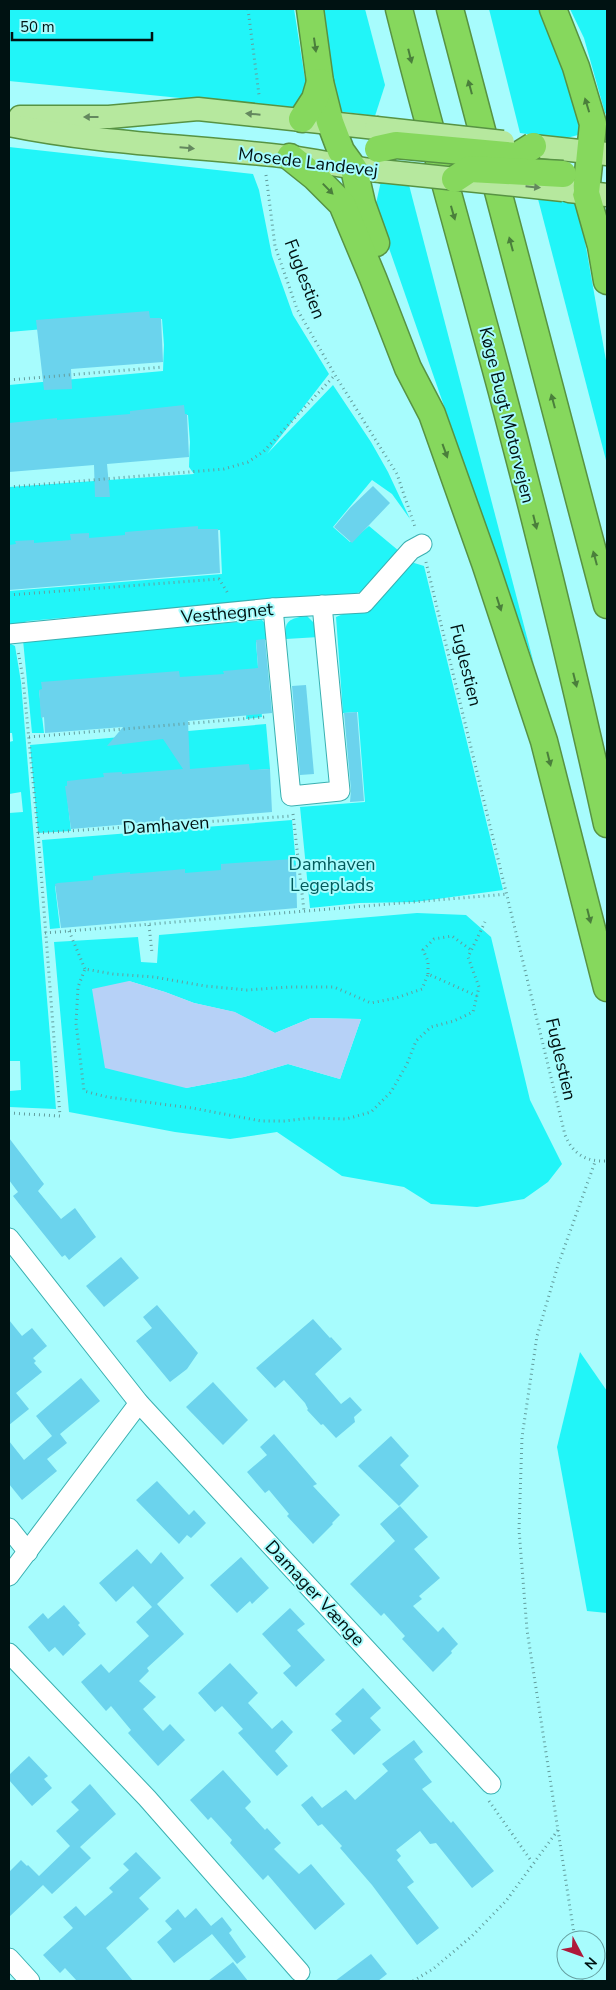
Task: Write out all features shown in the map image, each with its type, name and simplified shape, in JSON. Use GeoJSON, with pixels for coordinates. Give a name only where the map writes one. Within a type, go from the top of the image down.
{"type":"FeatureCollection","features":[{"type":"Feature","properties":{"kind":"highway"},"geometry":{"type":"LineString","coordinates":[[310,9],[320,82],[330,122],[341,151],[354,169],[362,204],[420,362],[428,405]]}},
{"type":"Feature","properties":{"kind":"highway","name":"Køge Bugt Motorvejen"},"geometry":{"type":"LineString","coordinates":[[399,9],[424,110],[480,308],[577,684],[607,824]]}},
{"type":"Feature","properties":{"kind":"highway"},"geometry":{"type":"LineString","coordinates":[[450,9],[607,605]]}},
{"type":"Feature","properties":{"kind":"highway"},"geometry":{"type":"LineString","coordinates":[[553,9],[576,67],[593,124],[599,153],[578,168],[576,180],[604,241],[607,281]]}},
{"type":"Feature","properties":{"kind":"highway"},"geometry":{"type":"LineString","coordinates":[[302,118],[315,99],[320,82]]}},
{"type":"Feature","properties":{"kind":"highway"},"geometry":{"type":"LineString","coordinates":[[354,169],[367,156],[378,149],[396,145],[516,156],[534,146]]}},
{"type":"Feature","properties":{"kind":"highway"},"geometry":{"type":"LineString","coordinates":[[290,158],[315,177],[342,204],[408,368],[428,405],[485,563],[544,741],[607,988]]}},
{"type":"Feature","properties":{"kind":"highway"},"geometry":{"type":"LineString","coordinates":[[455,179],[470,169],[576,180]]}},
{"type":"Feature","properties":{"kind":"main road","name":"Mosede Landevej"},"geometry":{"type":"LineString","coordinates":[[9,117],[109,116],[198,109],[302,118],[330,122],[378,149],[455,179]]}},
{"type":"Feature","properties":{"kind":"main road","name":"Mosede Landevej"},"geometry":{"type":"LineString","coordinates":[[9,125],[38,131],[139,143],[290,158],[354,169]]}},
{"type":"Feature","properties":{"kind":"main road"},"geometry":{"type":"LineString","coordinates":[[534,146],[576,180]]}},
{"type":"Feature","properties":{"kind":"street","name":"Vesthegnet"},"geometry":{"type":"LineString","coordinates":[[10,634],[273,608],[364,603],[411,550],[422,544]]}},
{"type":"Feature","properties":{"kind":"street"},"geometry":{"type":"LineString","coordinates":[[273,608],[291,796],[340,791],[322,605]]}},
{"type":"Feature","properties":{"kind":"street","name":"Damager Vænge"},"geometry":{"type":"LineString","coordinates":[[9,1238],[139,1403],[491,1784]]}},
{"type":"Feature","properties":{"kind":"street"},"geometry":{"type":"LineString","coordinates":[[9,1576],[139,1403]]}},
{"type":"Feature","properties":{"kind":"street"},"geometry":{"type":"LineString","coordinates":[[9,1528],[28,1552]]}},
{"type":"Feature","properties":{"kind":"street"},"geometry":{"type":"LineString","coordinates":[[9,1653],[146,1798],[300,1972]]}},
{"type":"Feature","properties":{"kind":"street"},"geometry":{"type":"LineString","coordinates":[[9,1958],[30,1981]]}},
{"type":"Feature","properties":{"kind":"path"},"geometry":{"type":"LineString","coordinates":[[248,9],[260,101]]}},
{"type":"Feature","properties":{"kind":"path","name":"Fuglestien"},"geometry":{"type":"LineString","coordinates":[[266,174],[275,246],[298,309],[335,375],[397,474],[422,544],[565,1135],[570,1146],[582,1156],[595,1162]]}},
{"type":"Feature","properties":{"kind":"path"},"geometry":{"type":"LineString","coordinates":[[9,380],[163,367]]}},
{"type":"Feature","properties":{"kind":"path"},"geometry":{"type":"LineString","coordinates":[[9,487],[224,469],[248,462],[263,452],[335,375]]}},
{"type":"Feature","properties":{"kind":"path"},"geometry":{"type":"LineString","coordinates":[[9,595],[219,579],[241,612]]}},
{"type":"Feature","properties":{"kind":"path"},"geometry":{"type":"LineString","coordinates":[[9,1114],[60,1116],[38,834],[23,678],[16,644],[10,634]]}},
{"type":"Feature","properties":{"kind":"path"},"geometry":{"type":"LineString","coordinates":[[29,737],[283,716]]}},
{"type":"Feature","properties":{"kind":"path"},"geometry":{"type":"LineString","coordinates":[[291,796],[304,911]]}},
{"type":"Feature","properties":{"kind":"path","name":"Damhaven"},"geometry":{"type":"LineString","coordinates":[[38,834],[294,816]]}},
{"type":"Feature","properties":{"kind":"path"},"geometry":{"type":"LineString","coordinates":[[45,934],[508,894]]}},
{"type":"Feature","properties":{"kind":"path"},"geometry":{"type":"LineString","coordinates":[[69,931],[85,969],[78,987],[76,1023],[84,1091],[107,1097],[192,1108],[262,1121],[284,1121],[312,1118],[346,1119],[371,1112],[391,1092],[408,1064],[416,1041],[431,1027],[454,1021],[473,1012],[479,987],[468,957],[485,922]]}},
{"type":"Feature","properties":{"kind":"path"},"geometry":{"type":"LineString","coordinates":[[148,925],[152,953]]}},
{"type":"Feature","properties":{"kind":"path"},"geometry":{"type":"LineString","coordinates":[[85,969],[113,974],[154,976],[205,986],[247,990],[289,987],[334,988],[371,1003],[396,998],[422,989],[428,974],[428,961],[423,950],[434,939],[452,936],[471,950]]}},
{"type":"Feature","properties":{"kind":"path"},"geometry":{"type":"LineString","coordinates":[[428,974],[477,996]]}},
{"type":"Feature","properties":{"kind":"path"},"geometry":{"type":"LineString","coordinates":[[573,1930],[527,1630],[519,1530],[522,1437],[538,1336],[558,1265],[595,1162],[607,1161]]}},
{"type":"Feature","properties":{"kind":"path"},"geometry":{"type":"LineString","coordinates":[[491,1784],[487,1797],[532,1862]]}},
{"type":"Feature","properties":{"kind":"path"},"geometry":{"type":"LineString","coordinates":[[414,1981],[433,1969],[472,1936],[506,1900],[558,1829]]}},
{"type":"Feature","properties":{"kind":"green space"},"geometry":{"type":"Polygon","coordinates":[[[9,9],[294,9],[310,111],[9,81],[9,9]]]}},
{"type":"Feature","properties":{"kind":"green space"},"geometry":{"type":"Polygon","coordinates":[[[321,9],[365,9],[385,85],[375,116],[337,111],[321,9]]]}},
{"type":"Feature","properties":{"kind":"green space"},"geometry":{"type":"Polygon","coordinates":[[[489,9],[542,9],[583,125],[578,135],[563,139],[520,133],[489,9]]]}},
{"type":"Feature","properties":{"kind":"green space"},"geometry":{"type":"Polygon","coordinates":[[[570,9],[607,9],[607,115],[584,38],[570,9]]]}},
{"type":"Feature","properties":{"kind":"green space"},"geometry":{"type":"Polygon","coordinates":[[[9,147],[253,174],[259,190],[272,256],[293,315],[329,374],[267,454],[333,385],[371,442],[388,472],[410,519],[392,494],[372,480],[333,527],[350,542],[369,526],[399,551],[361,592],[344,596],[240,602],[28,621],[9,627],[9,591],[222,574],[220,530],[9,546],[9,487],[194,474],[189,467],[188,415],[9,430],[9,385],[163,371],[164,345],[162,319],[9,332],[9,147]]]}},
{"type":"Feature","properties":{"kind":"green space"},"geometry":{"type":"Polygon","coordinates":[[[381,181],[409,185],[534,664],[375,208],[381,181]]]}},
{"type":"Feature","properties":{"kind":"green space"},"geometry":{"type":"Polygon","coordinates":[[[538,199],[578,202],[607,366],[607,464],[538,199]]]}},
{"type":"Feature","properties":{"kind":"green space","name":"Damhaven Legeplads"},"geometry":{"type":"Polygon","coordinates":[[[411,562],[424,566],[503,890],[415,902],[359,903],[310,908],[300,807],[365,802],[358,712],[343,713],[336,617],[379,599],[411,562]]]}},
{"type":"Feature","properties":{"kind":"green space"},"geometry":{"type":"Polygon","coordinates":[[[307,616],[317,626],[319,637],[286,639],[287,624],[292,619],[307,616]]]}},
{"type":"Feature","properties":{"kind":"green space"},"geometry":{"type":"Polygon","coordinates":[[[262,620],[270,629],[270,639],[256,642],[262,717],[246,719],[247,702],[39,690],[44,733],[32,733],[23,640],[262,620]]]}},
{"type":"Feature","properties":{"kind":"green space"},"geometry":{"type":"Polygon","coordinates":[[[9,643],[15,646],[21,682],[56,1109],[9,1107],[9,1091],[21,1090],[20,1061],[9,1061],[9,813],[23,812],[21,792],[9,794],[9,742],[13,741],[12,733],[9,733],[9,643]]]}},
{"type":"Feature","properties":{"kind":"green space"},"geometry":{"type":"Polygon","coordinates":[[[266,724],[270,769],[66,786],[71,831],[38,833],[30,745],[266,724]]]}},
{"type":"Feature","properties":{"kind":"green space"},"geometry":{"type":"Polygon","coordinates":[[[292,820],[296,865],[55,886],[60,928],[50,929],[42,840],[292,820]]]}},
{"type":"Feature","properties":{"kind":"green space"},"geometry":{"type":"Polygon","coordinates":[[[417,913],[466,915],[491,937],[530,1100],[562,1164],[548,1182],[524,1199],[477,1207],[431,1204],[404,1187],[342,1176],[277,1132],[230,1139],[175,1132],[69,1112],[54,942],[138,937],[141,962],[157,963],[159,935],[417,913]],[[129,981],[186,1088],[244,1077],[288,1064],[340,1079],[361,1019],[311,1018],[275,1033],[234,1012],[194,1003],[129,981]]]}},
{"type":"Feature","properties":{"kind":"green space"},"geometry":{"type":"Polygon","coordinates":[[[580,1352],[607,1391],[607,1613],[587,1611],[557,1447],[580,1352]]]}},
{"type":"Feature","properties":{"kind":"shaded area"},"geometry":{"type":"Polygon","coordinates":[[[129,981],[194,1003],[235,1012],[275,1033],[311,1018],[361,1019],[340,1079],[288,1064],[244,1077],[186,1088],[105,1068],[92,989],[129,981]]]}},
{"type":"Feature","properties":{"kind":"building"},"geometry":{"type":"Polygon","coordinates":[[[149,311],[150,318],[161,318],[163,362],[71,369],[72,389],[44,390],[36,320],[149,311]]]}},
{"type":"Feature","properties":{"kind":"building"},"geometry":{"type":"Polygon","coordinates":[[[184,405],[185,414],[187,414],[189,457],[107,464],[110,497],[95,497],[94,465],[9,472],[9,423],[130,414],[130,411],[184,405]]]}},
{"type":"Feature","properties":{"kind":"building"},"geometry":{"type":"Polygon","coordinates":[[[373,486],[390,503],[352,543],[334,527],[350,508],[373,486]]]}},
{"type":"Feature","properties":{"kind":"building"},"geometry":{"type":"Polygon","coordinates":[[[198,526],[198,529],[218,529],[220,573],[9,590],[9,545],[16,544],[15,541],[34,540],[34,543],[71,540],[70,534],[89,533],[89,538],[125,535],[125,532],[198,526]]]}},
{"type":"Feature","properties":{"kind":"building"},"geometry":{"type":"Polygon","coordinates":[[[265,639],[272,713],[188,721],[190,769],[249,764],[250,770],[270,769],[272,812],[71,829],[65,786],[67,786],[67,781],[104,777],[103,773],[122,772],[122,774],[183,769],[163,739],[107,746],[123,727],[45,733],[44,717],[41,718],[39,690],[42,689],[41,682],[179,671],[180,677],[224,674],[223,671],[258,668],[256,640],[265,639]]]}},
{"type":"Feature","properties":{"kind":"building"},"geometry":{"type":"Polygon","coordinates":[[[306,685],[314,774],[300,775],[292,686],[306,685]]]}},
{"type":"Feature","properties":{"kind":"building"},"geometry":{"type":"Polygon","coordinates":[[[357,712],[364,801],[350,802],[351,790],[344,713],[357,712]]]}},
{"type":"Feature","properties":{"kind":"building"},"geometry":{"type":"Polygon","coordinates":[[[293,859],[294,865],[296,865],[297,908],[61,928],[55,884],[58,883],[93,880],[93,876],[130,872],[130,874],[185,869],[185,873],[221,870],[221,864],[293,859]]]}},
{"type":"Feature","properties":{"kind":"building"},"geometry":{"type":"Polygon","coordinates":[[[9,1138],[44,1184],[38,1191],[61,1219],[75,1208],[96,1237],[69,1260],[65,1255],[62,1257],[13,1196],[18,1192],[9,1180],[9,1138]]]}},
{"type":"Feature","properties":{"kind":"building"},"geometry":{"type":"Polygon","coordinates":[[[121,1257],[139,1278],[104,1307],[86,1286],[121,1257]]]}},
{"type":"Feature","properties":{"kind":"building"},"geometry":{"type":"Polygon","coordinates":[[[157,1305],[198,1353],[187,1369],[170,1382],[136,1341],[152,1328],[143,1317],[157,1305]]]}},
{"type":"Feature","properties":{"kind":"building"},"geometry":{"type":"Polygon","coordinates":[[[313,1319],[342,1349],[315,1374],[341,1404],[350,1397],[362,1410],[354,1417],[355,1422],[336,1438],[307,1410],[305,1403],[284,1380],[275,1388],[256,1368],[313,1319]]]}},
{"type":"Feature","properties":{"kind":"building"},"geometry":{"type":"Polygon","coordinates":[[[9,1320],[22,1336],[32,1328],[47,1346],[33,1358],[36,1361],[34,1363],[42,1372],[16,1393],[29,1409],[9,1425],[9,1320]]]}},
{"type":"Feature","properties":{"kind":"building"},"geometry":{"type":"Polygon","coordinates":[[[81,1378],[100,1401],[60,1434],[67,1443],[47,1459],[57,1471],[22,1500],[9,1484],[9,1441],[24,1460],[52,1436],[36,1416],[81,1378]]]}},
{"type":"Feature","properties":{"kind":"building"},"geometry":{"type":"Polygon","coordinates":[[[213,1382],[248,1420],[223,1445],[186,1407],[213,1382]]]}},
{"type":"Feature","properties":{"kind":"building"},"geometry":{"type":"Polygon","coordinates":[[[274,1434],[317,1484],[313,1486],[340,1515],[313,1544],[287,1516],[289,1514],[269,1490],[265,1493],[247,1472],[267,1455],[260,1447],[274,1434]]]}},
{"type":"Feature","properties":{"kind":"building"},"geometry":{"type":"Polygon","coordinates":[[[391,1436],[409,1456],[400,1465],[419,1486],[399,1506],[358,1466],[391,1436]]]}},
{"type":"Feature","properties":{"kind":"building"},"geometry":{"type":"Polygon","coordinates":[[[157,1481],[189,1515],[194,1510],[206,1523],[191,1538],[187,1535],[179,1544],[136,1500],[157,1481]]]}},
{"type":"Feature","properties":{"kind":"building"},"geometry":{"type":"Polygon","coordinates":[[[400,1506],[428,1537],[414,1549],[440,1578],[419,1596],[422,1599],[413,1606],[438,1632],[443,1627],[458,1644],[451,1651],[452,1653],[433,1672],[402,1639],[405,1636],[384,1613],[381,1616],[350,1584],[395,1541],[380,1524],[400,1506]]]}},
{"type":"Feature","properties":{"kind":"building"},"geometry":{"type":"Polygon","coordinates":[[[137,1549],[151,1564],[161,1552],[184,1578],[157,1604],[184,1634],[147,1668],[149,1671],[139,1681],[156,1697],[143,1709],[163,1731],[170,1724],[185,1740],[158,1766],[128,1733],[131,1730],[111,1706],[106,1711],[81,1682],[101,1664],[109,1673],[149,1636],[136,1622],[152,1607],[133,1586],[116,1602],[99,1583],[137,1549]]]}},
{"type":"Feature","properties":{"kind":"building"},"geometry":{"type":"Polygon","coordinates":[[[241,1557],[269,1588],[252,1604],[250,1601],[237,1613],[210,1585],[241,1557]]]}},
{"type":"Feature","properties":{"kind":"building"},"geometry":{"type":"Polygon","coordinates":[[[64,1605],[80,1623],[78,1625],[86,1634],[63,1656],[55,1647],[49,1652],[28,1627],[43,1613],[48,1619],[64,1605]]]}},
{"type":"Feature","properties":{"kind":"building"},"geometry":{"type":"Polygon","coordinates":[[[290,1608],[305,1624],[297,1630],[325,1660],[296,1687],[283,1673],[291,1666],[262,1634],[290,1608]]]}},
{"type":"Feature","properties":{"kind":"building"},"geometry":{"type":"Polygon","coordinates":[[[230,1663],[258,1693],[248,1703],[272,1729],[282,1720],[293,1732],[275,1751],[288,1766],[277,1776],[238,1733],[243,1729],[222,1706],[215,1712],[198,1693],[230,1663]]]}},
{"type":"Feature","properties":{"kind":"building"},"geometry":{"type":"Polygon","coordinates":[[[363,1688],[381,1708],[370,1718],[381,1730],[354,1755],[331,1730],[342,1721],[335,1714],[363,1688]]]}},
{"type":"Feature","properties":{"kind":"building"},"geometry":{"type":"Polygon","coordinates":[[[414,1740],[423,1752],[414,1759],[432,1782],[422,1789],[451,1823],[453,1821],[494,1871],[472,1888],[436,1843],[430,1844],[420,1831],[396,1850],[401,1856],[397,1860],[414,1882],[407,1887],[439,1928],[417,1945],[372,1885],[340,1848],[342,1846],[322,1824],[318,1826],[301,1805],[312,1796],[322,1808],[346,1790],[355,1800],[388,1771],[382,1764],[414,1740]]]}},
{"type":"Feature","properties":{"kind":"building"},"geometry":{"type":"Polygon","coordinates":[[[29,1756],[48,1776],[44,1779],[52,1788],[32,1806],[9,1780],[9,1775],[29,1756]]]}},
{"type":"Feature","properties":{"kind":"building"},"geometry":{"type":"Polygon","coordinates":[[[223,1770],[250,1800],[251,1802],[245,1808],[265,1830],[267,1828],[281,1843],[274,1849],[299,1874],[311,1864],[345,1904],[315,1930],[268,1875],[263,1880],[230,1843],[232,1840],[211,1817],[208,1820],[190,1800],[223,1770]]]}},
{"type":"Feature","properties":{"kind":"building"},"geometry":{"type":"Polygon","coordinates":[[[90,1784],[116,1814],[80,1847],[91,1858],[52,1894],[43,1885],[9,1917],[9,1872],[21,1860],[39,1876],[70,1846],[56,1831],[79,1810],[71,1802],[90,1784]]]}},
{"type":"Feature","properties":{"kind":"building"},"geometry":{"type":"Polygon","coordinates":[[[136,1852],[161,1878],[139,1898],[149,1909],[106,1948],[133,1981],[77,1981],[65,1968],[60,1973],[43,1955],[73,1928],[63,1917],[76,1906],[85,1916],[113,1892],[109,1888],[129,1870],[123,1864],[136,1852]]]}},
{"type":"Feature","properties":{"kind":"building"},"geometry":{"type":"Polygon","coordinates":[[[196,1908],[211,1926],[222,1917],[232,1930],[229,1933],[246,1957],[237,1964],[212,1934],[174,1963],[157,1942],[172,1929],[165,1921],[178,1909],[185,1918],[196,1908]]]}},
{"type":"Feature","properties":{"kind":"building"},"geometry":{"type":"Polygon","coordinates":[[[371,1954],[387,1974],[378,1981],[335,1981],[371,1954]]]}},
{"type":"Feature","properties":{"kind":"building"},"geometry":{"type":"Polygon","coordinates":[[[233,1962],[248,1981],[208,1981],[233,1962]]]}}]}
